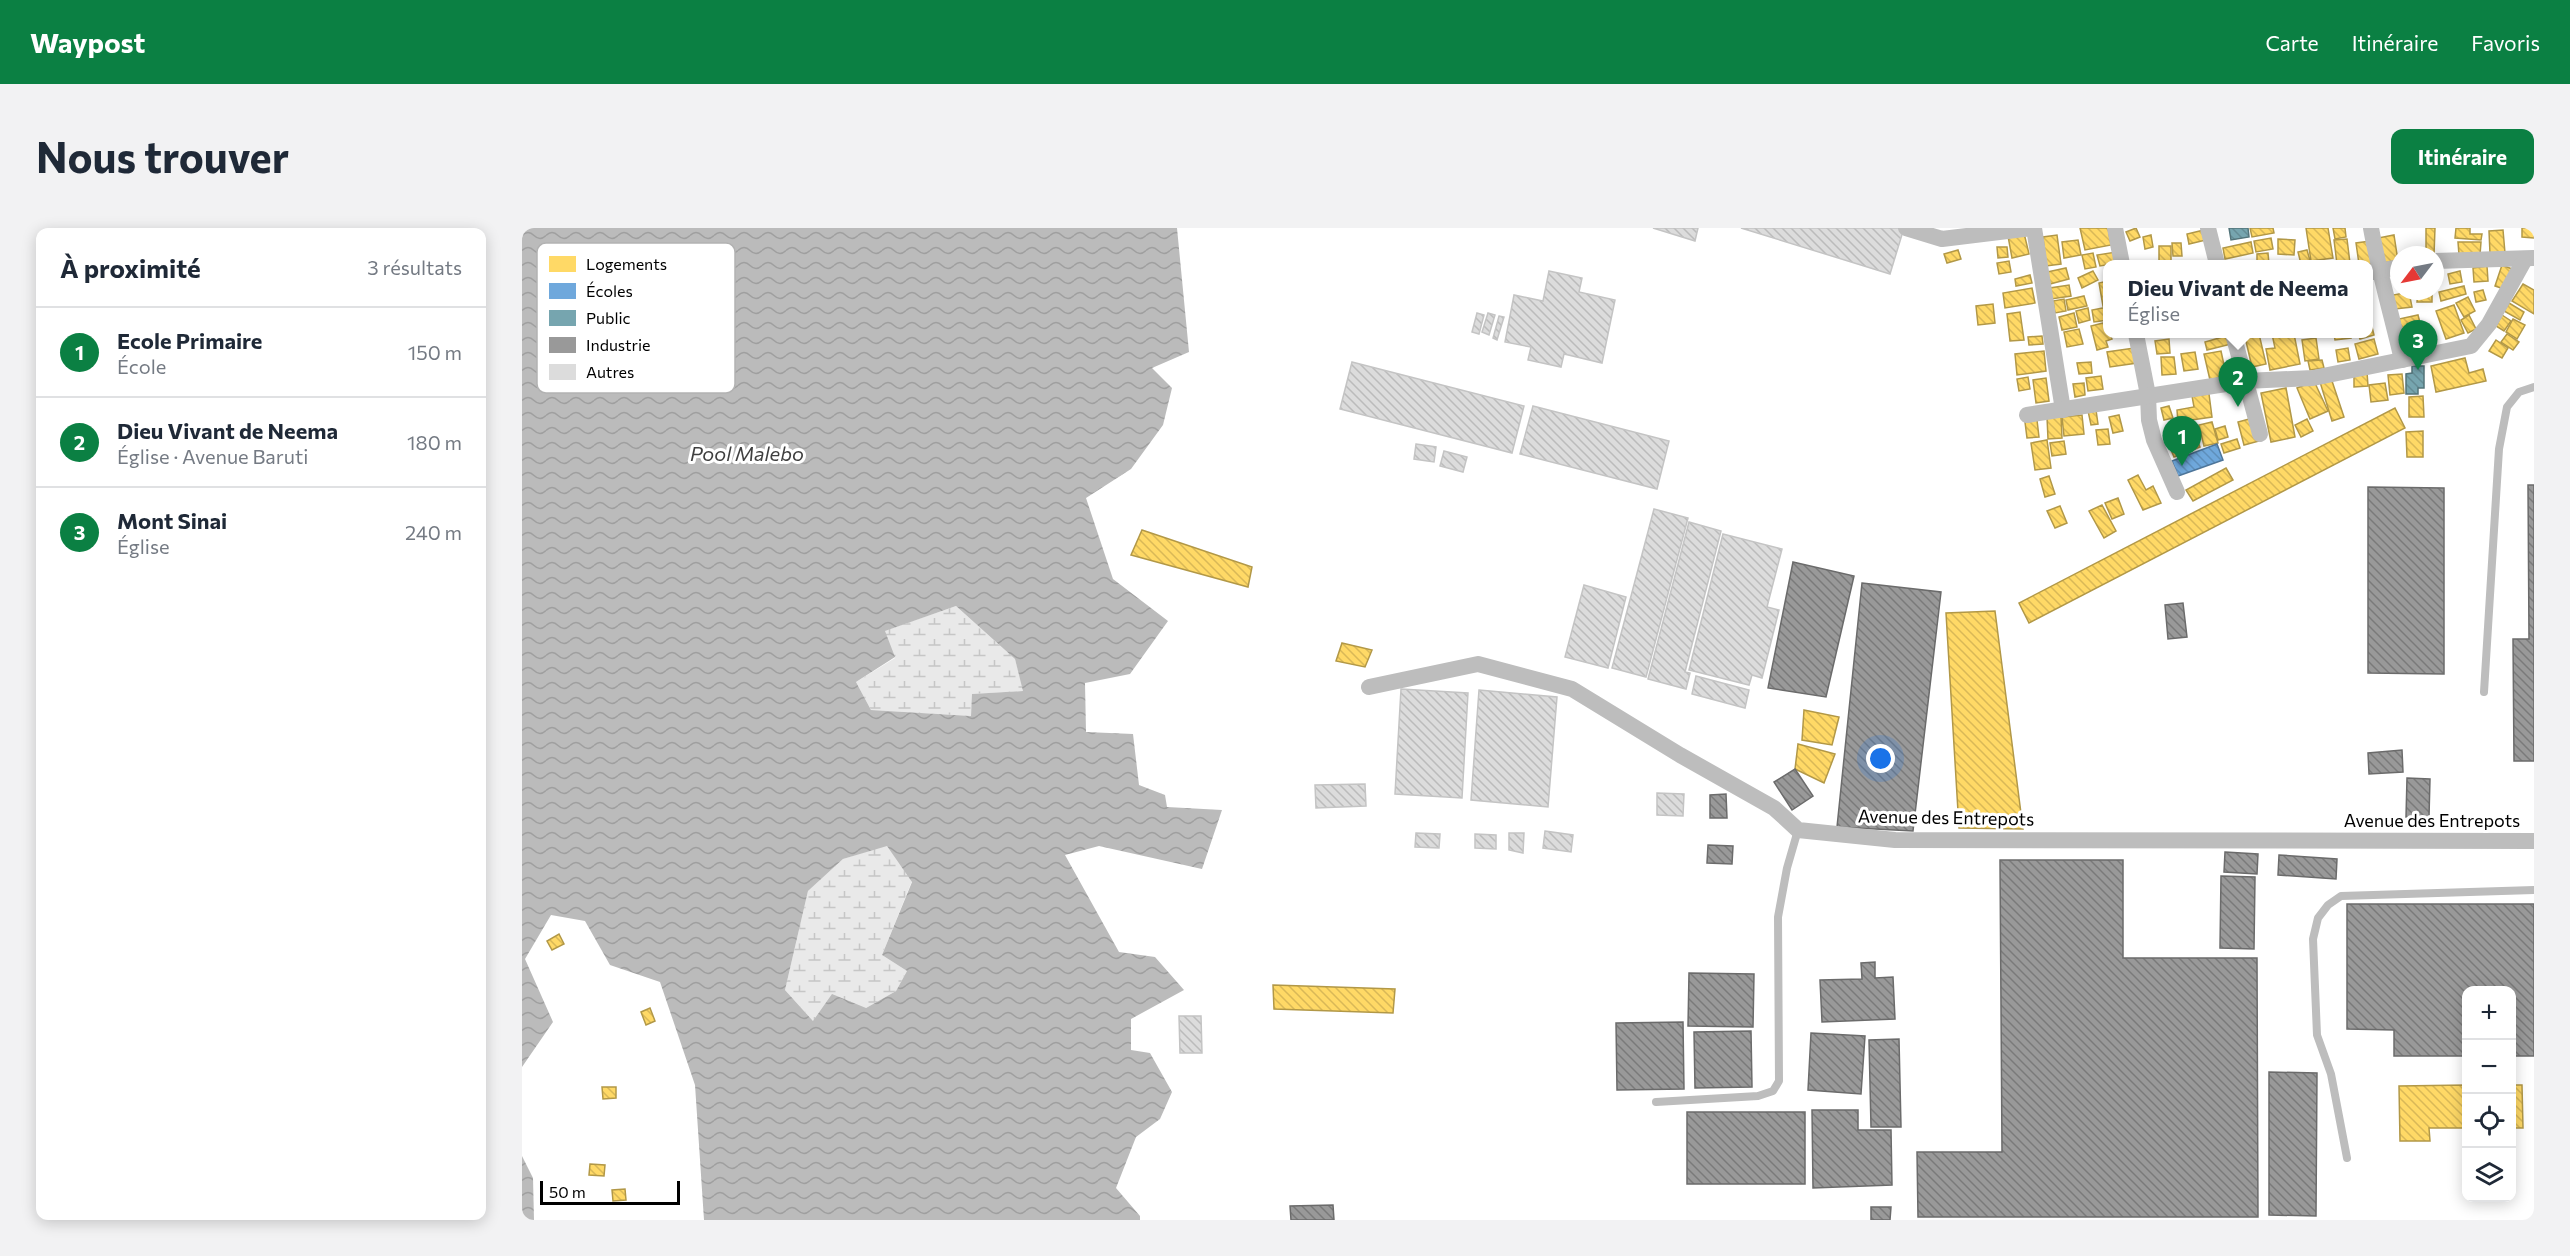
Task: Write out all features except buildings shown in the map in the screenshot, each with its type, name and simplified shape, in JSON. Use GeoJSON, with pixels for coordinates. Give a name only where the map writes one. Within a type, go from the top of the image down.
{"type":"FeatureCollection","features":[{"type":"Feature","properties":{"kind":"street"},"geometry":{"type":"LineString","coordinates":[[1906,228],[1941,239],[2033,228],[2062,410]]}},
{"type":"Feature","properties":{"kind":"street"},"geometry":{"type":"LineString","coordinates":[[2115,228],[2121,260]]}},
{"type":"Feature","properties":{"kind":"street"},"geometry":{"type":"LineString","coordinates":[[2208,228],[2216,260]]}},
{"type":"Feature","properties":{"kind":"street"},"geometry":{"type":"LineString","coordinates":[[2371,228],[2374,272],[2391,312],[2402,360]]}},
{"type":"Feature","properties":{"kind":"street"},"geometry":{"type":"LineString","coordinates":[[2027,415],[2245,381],[2313,378],[2471,346],[2489,324],[2529,258]]}},
{"type":"Feature","properties":{"kind":"street"},"geometry":{"type":"LineString","coordinates":[[2444,261],[2529,258]]}},
{"type":"Feature","properties":{"kind":"street"},"geometry":{"type":"LineString","coordinates":[[2374,272],[2390,269]]}},
{"type":"Feature","properties":{"kind":"street"},"geometry":{"type":"LineString","coordinates":[[2137,338],[2154,440],[2177,492]]}},
{"type":"Feature","properties":{"kind":"street"},"geometry":{"type":"LineString","coordinates":[[2235,338],[2260,434]]}},
{"type":"Feature","properties":{"kind":"street"},"geometry":{"type":"LineString","coordinates":[[1368,687],[1478,664],[1572,689],[1680,755],[1774,808],[1798,830]]}},
{"type":"Feature","properties":{"kind":"street","name":"Avenue des Entrepots"},"geometry":{"type":"LineString","coordinates":[[1798,830],[1895,840],[2534,841]]}},
{"type":"Feature","properties":{"kind":"lane"},"geometry":{"type":"LineString","coordinates":[[2484,692],[2499,449],[2507,406],[2520,392],[2534,387]]}},
{"type":"Feature","properties":{"kind":"lane"},"geometry":{"type":"LineString","coordinates":[[1656,1102],[1758,1096],[1773,1091],[1779,1081],[1778,917],[1787,868],[1798,830]]}},
{"type":"Feature","properties":{"kind":"lane"},"geometry":{"type":"LineString","coordinates":[[2347,1158],[2331,1074],[2317,1035],[2313,939],[2318,918],[2328,905],[2341,896],[2534,890]]}},
{"type":"Feature","properties":{"kind":"green space"},"geometry":{"type":"Polygon","coordinates":[[[956,606],[1015,659],[1024,691],[973,694],[971,716],[871,710],[856,682],[895,658],[884,631],[956,606]]]}},
{"type":"Feature","properties":{"kind":"green space"},"geometry":{"type":"Polygon","coordinates":[[[887,845],[912,881],[882,955],[907,971],[896,991],[866,1008],[813,1021],[785,990],[808,891],[843,859],[887,845]]]}},
{"type":"Feature","properties":{"kind":"water","name":"Pool Malebo"},"geometry":{"type":"Polygon","coordinates":[[[522,228],[1177,228],[1189,352],[1152,368],[1172,388],[1163,425],[1131,469],[1086,498],[1113,579],[1168,621],[1130,674],[1085,683],[1086,732],[1133,734],[1139,785],[1165,795],[1167,807],[1222,810],[1202,869],[1099,846],[1065,855],[1119,952],[1155,957],[1184,990],[1131,1019],[1131,1050],[1150,1053],[1172,1092],[1160,1119],[1136,1137],[1116,1188],[1140,1216],[1140,1220],[704,1220],[695,1085],[660,982],[610,965],[585,921],[551,915],[525,959],[553,1022],[522,1067],[522,228]],[[956,606],[885,631],[895,657],[856,682],[871,710],[971,716],[972,694],[1023,691],[1015,659],[956,606]],[[887,846],[843,859],[808,891],[785,990],[813,1021],[832,994],[866,1008],[896,991],[907,971],[882,955],[912,882],[887,846]]]}},
{"type":"Feature","properties":{"kind":"water"},"geometry":{"type":"Polygon","coordinates":[[[522,1156],[533,1178],[534,1220],[522,1220],[522,1156]]]}},
{"type":"Feature","properties":{"kind":"place","name":"Mont Sinai"},"geometry":{"type":"Point","coordinates":[2418,370]}},
{"type":"Feature","properties":{"kind":"place","name":"Dieu Vivant de Neema"},"geometry":{"type":"Point","coordinates":[2238,407]}},
{"type":"Feature","properties":{"kind":"place","name":"Ecole Primaire"},"geometry":{"type":"Point","coordinates":[2182,466]}}]}
